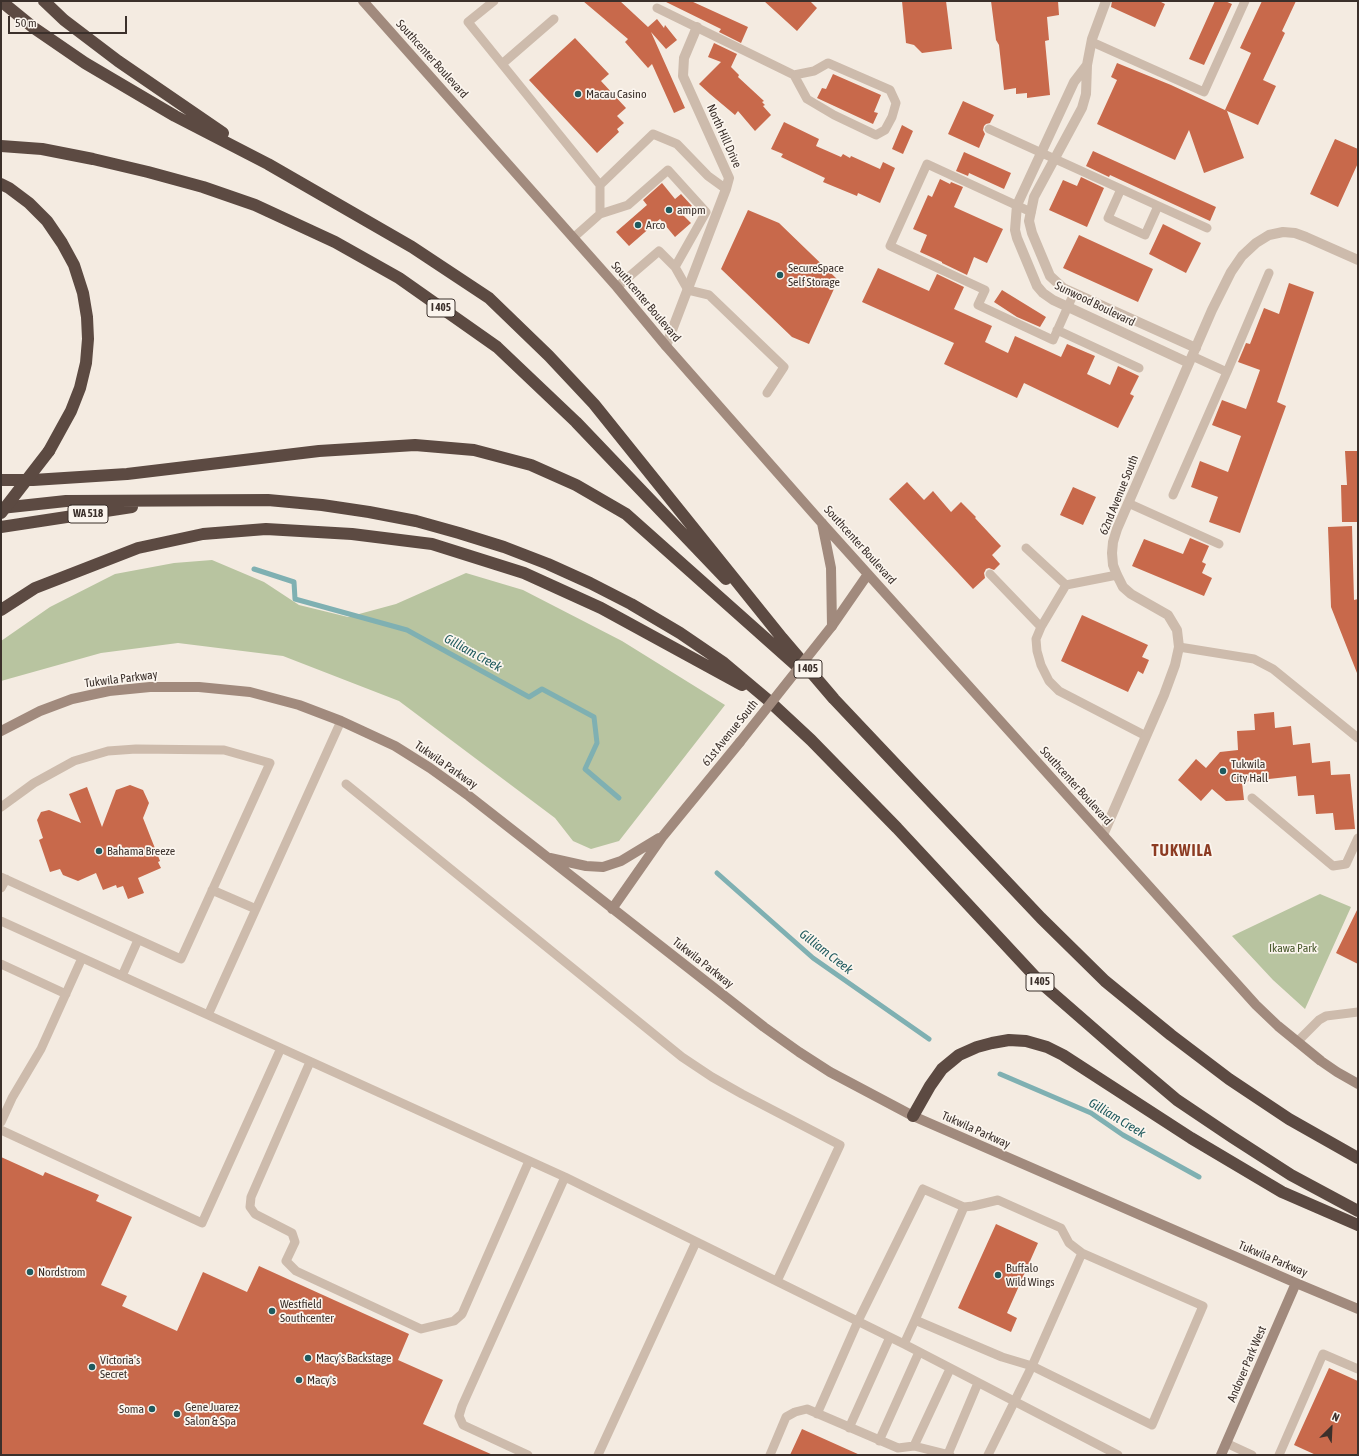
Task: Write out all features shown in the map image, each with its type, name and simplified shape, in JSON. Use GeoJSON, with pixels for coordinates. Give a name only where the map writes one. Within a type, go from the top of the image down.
{"type":"FeatureCollection","features":[{"type":"Feature","properties":{"kind":"highway"},"geometry":{"type":"LineString","coordinates":[[1,1],[34,28],[85,63],[175,116],[268,164],[412,247],[489,298],[549,356],[594,404],[782,638]]}},
{"type":"Feature","properties":{"kind":"highway"},"geometry":{"type":"LineString","coordinates":[[44,1],[64,20],[118,61],[268,164]]}},
{"type":"Feature","properties":{"kind":"highway","name":"I 405"},"geometry":{"type":"LineString","coordinates":[[1,146],[42,149],[148,172],[203,186],[255,205],[335,242],[399,278],[497,347],[576,422],[782,638],[834,699],[1041,918],[1105,981],[1171,1035],[1229,1079],[1289,1119],[1358,1158]]}},
{"type":"Feature","properties":{"kind":"highway"},"geometry":{"type":"LineString","coordinates":[[1,184],[29,203],[47,220],[62,243],[74,265],[84,299],[87,324],[86,363],[80,388],[71,411],[49,452],[1,513]]}},
{"type":"Feature","properties":{"kind":"highway"},"geometry":{"type":"LineString","coordinates":[[1,480],[127,474],[319,452],[399,446],[415,445],[474,450],[531,465],[576,485],[626,514],[834,699]]}},
{"type":"Feature","properties":{"kind":"highway","name":"I 405"},"geometry":{"type":"LineString","coordinates":[[176,501],[268,500],[322,505],[416,521],[504,547],[548,564],[631,604],[680,633],[724,663],[768,700],[811,740],[892,822],[1041,983],[1119,1052],[1177,1100],[1291,1175],[1358,1211]]}},
{"type":"Feature","properties":{"kind":"highway"},"geometry":{"type":"LineString","coordinates":[[1,508],[66,501],[176,501]]}},
{"type":"Feature","properties":{"kind":"highway","name":"WA 518"},"geometry":{"type":"LineString","coordinates":[[1,528],[176,501]]}},
{"type":"Feature","properties":{"kind":"highway"},"geometry":{"type":"LineString","coordinates":[[1,610],[35,588],[138,548],[203,534],[266,529],[352,534],[432,544],[524,573],[601,608],[768,700]]}},
{"type":"Feature","properties":{"kind":"highway"},"geometry":{"type":"LineString","coordinates":[[913,1116],[930,1086],[942,1069],[959,1056],[977,1046],[992,1042],[1009,1040],[1026,1041],[1048,1047],[1064,1054],[1191,1138],[1282,1192],[1358,1225]]}},
{"type":"Feature","properties":{"kind":"main road","name":"Southcenter Boulevard"},"geometry":{"type":"LineString","coordinates":[[363,1],[617,287],[666,346],[821,522],[1256,1005],[1297,1042],[1337,1072],[1358,1084]]}},
{"type":"Feature","properties":{"kind":"main road"},"geometry":{"type":"LineString","coordinates":[[821,522],[830,568],[832,626]]}},
{"type":"Feature","properties":{"kind":"main road","name":"61st Avenue South"},"geometry":{"type":"LineString","coordinates":[[612,908],[662,836],[740,742],[832,626],[868,574]]}},
{"type":"Feature","properties":{"kind":"main road","name":"Tukwila Parkway"},"geometry":{"type":"LineString","coordinates":[[1,731],[40,711],[72,699],[109,691],[150,687],[199,687],[250,692],[299,705],[341,721],[395,746],[430,768],[469,796],[747,1014],[799,1052],[858,1087],[913,1116],[1296,1284],[1358,1309]]}},
{"type":"Feature","properties":{"kind":"main road"},"geometry":{"type":"LineString","coordinates":[[545,857],[586,866],[603,867],[621,861],[662,836]]}},
{"type":"Feature","properties":{"kind":"main road","name":"Andover Park West"},"geometry":{"type":"LineString","coordinates":[[1221,1455],[1296,1284]]}},
{"type":"Feature","properties":{"kind":"street","name":"Sunwood Boulevard"},"geometry":{"type":"LineString","coordinates":[[1106,1],[1092,42],[1087,65],[1086,94],[1082,108],[1034,197],[1029,221],[1032,233],[1050,276],[1063,288],[1192,356]]}},
{"type":"Feature","properties":{"kind":"street","name":"North Hill Drive"},"geometry":{"type":"LineString","coordinates":[[666,346],[729,178],[683,76],[684,58],[697,27]]}},
{"type":"Feature","properties":{"kind":"street","name":"Sunwood Boulevard"},"geometry":{"type":"LineString","coordinates":[[1087,65],[1074,82],[1017,206],[1015,230],[1037,286],[1043,293],[1053,300],[1068,307],[1192,356]]}},
{"type":"Feature","properties":{"kind":"street","name":"62nd Avenue South"},"geometry":{"type":"LineString","coordinates":[[1103,835],[1171,676],[1179,647],[1177,630],[1168,615],[1123,587],[1113,565],[1113,542],[1128,503],[1192,356],[1221,291],[1242,256],[1256,242],[1269,235],[1283,232],[1295,234],[1358,260]]}},
{"type":"Feature","properties":{"kind":"lane"},"geometry":{"type":"LineString","coordinates":[[494,1],[468,22],[600,185],[600,214]]}},
{"type":"Feature","properties":{"kind":"lane"},"geometry":{"type":"LineString","coordinates":[[1092,42],[1204,92],[1245,1]]}},
{"type":"Feature","properties":{"kind":"lane"},"geometry":{"type":"LineString","coordinates":[[657,8],[794,75],[807,99],[834,115],[876,135],[885,130],[892,117],[896,103],[890,90],[828,62],[814,71],[794,75]]}},
{"type":"Feature","properties":{"kind":"lane"},"geometry":{"type":"LineString","coordinates":[[502,64],[554,19]]}},
{"type":"Feature","properties":{"kind":"lane"},"geometry":{"type":"LineString","coordinates":[[989,129],[1207,228]]}},
{"type":"Feature","properties":{"kind":"lane"},"geometry":{"type":"LineString","coordinates":[[600,185],[653,134],[677,144],[708,176],[726,189]]}},
{"type":"Feature","properties":{"kind":"lane"},"geometry":{"type":"LineString","coordinates":[[1031,212],[927,164],[890,246],[985,290],[978,305],[1053,340],[1074,293]]}},
{"type":"Feature","properties":{"kind":"lane"},"geometry":{"type":"LineString","coordinates":[[573,238],[600,214],[628,204],[668,170],[706,212],[674,266]]}},
{"type":"Feature","properties":{"kind":"lane"},"geometry":{"type":"LineString","coordinates":[[1121,189],[1108,218],[1145,235],[1158,206]]}},
{"type":"Feature","properties":{"kind":"lane"},"geometry":{"type":"LineString","coordinates":[[617,287],[659,250],[674,266],[688,290],[709,295],[784,367],[767,393]]}},
{"type":"Feature","properties":{"kind":"lane"},"geometry":{"type":"LineString","coordinates":[[1173,495],[1269,273]]}},
{"type":"Feature","properties":{"kind":"lane"},"geometry":{"type":"LineString","coordinates":[[1057,330],[1138,368]]}},
{"type":"Feature","properties":{"kind":"lane"},"geometry":{"type":"LineString","coordinates":[[1192,356],[1226,372]]}},
{"type":"Feature","properties":{"kind":"lane"},"geometry":{"type":"LineString","coordinates":[[1128,503],[1219,544]]}},
{"type":"Feature","properties":{"kind":"lane"},"geometry":{"type":"LineString","coordinates":[[1026,548],[1066,586]]}},
{"type":"Feature","properties":{"kind":"lane"},"geometry":{"type":"LineString","coordinates":[[990,574],[1041,627]]}},
{"type":"Feature","properties":{"kind":"lane"},"geometry":{"type":"LineString","coordinates":[[1117,575],[1066,586],[1041,627],[1036,639],[1037,651],[1041,665],[1049,681],[1059,691],[1146,736]]}},
{"type":"Feature","properties":{"kind":"lane"},"geometry":{"type":"LineString","coordinates":[[1179,647],[1254,659],[1273,669],[1358,738]]}},
{"type":"Feature","properties":{"kind":"lane"},"geometry":{"type":"LineString","coordinates":[[208,1015],[341,721]]}},
{"type":"Feature","properties":{"kind":"lane"},"geometry":{"type":"LineString","coordinates":[[1,807],[34,783],[74,760],[108,751],[136,749],[224,750],[270,763],[181,959],[3,878],[1,888]]}},
{"type":"Feature","properties":{"kind":"lane"},"geometry":{"type":"LineString","coordinates":[[346,784],[682,1057],[724,1084],[840,1145],[777,1281]]}},
{"type":"Feature","properties":{"kind":"lane"},"geometry":{"type":"LineString","coordinates":[[1252,798],[1333,866],[1346,864],[1358,838]]}},
{"type":"Feature","properties":{"kind":"lane"},"geometry":{"type":"LineString","coordinates":[[212,890],[256,909]]}},
{"type":"Feature","properties":{"kind":"lane"},"geometry":{"type":"LineString","coordinates":[[1,921],[565,1177],[904,1344],[1118,1455]]}},
{"type":"Feature","properties":{"kind":"lane"},"geometry":{"type":"LineString","coordinates":[[122,976],[138,940]]}},
{"type":"Feature","properties":{"kind":"lane"},"geometry":{"type":"LineString","coordinates":[[1,1122],[12,1098],[41,1049],[82,958]]}},
{"type":"Feature","properties":{"kind":"lane"},"geometry":{"type":"LineString","coordinates":[[1,964],[66,994]]}},
{"type":"Feature","properties":{"kind":"lane"},"geometry":{"type":"LineString","coordinates":[[1297,1042],[1319,1020],[1326,1016],[1358,1012]]}},
{"type":"Feature","properties":{"kind":"lane"},"geometry":{"type":"LineString","coordinates":[[1,1130],[202,1223],[281,1048]]}},
{"type":"Feature","properties":{"kind":"lane"},"geometry":{"type":"LineString","coordinates":[[310,1062],[251,1197],[250,1207],[255,1214],[292,1233],[295,1242],[286,1262],[296,1271],[422,1329],[454,1321],[462,1314],[530,1161]]}},
{"type":"Feature","properties":{"kind":"lane"},"geometry":{"type":"LineString","coordinates":[[528,1455],[463,1425],[459,1416],[465,1399],[565,1177]]}},
{"type":"Feature","properties":{"kind":"lane"},"geometry":{"type":"LineString","coordinates":[[817,1414],[858,1321],[922,1189],[964,1207],[998,1200],[1061,1228],[1069,1243],[1082,1253],[1203,1306],[1152,1425],[1032,1366],[1002,1357],[915,1320]]}},
{"type":"Feature","properties":{"kind":"lane"},"geometry":{"type":"LineString","coordinates":[[904,1344],[964,1207]]}},
{"type":"Feature","properties":{"kind":"lane"},"geometry":{"type":"LineString","coordinates":[[598,1455],[696,1242]]}},
{"type":"Feature","properties":{"kind":"lane"},"geometry":{"type":"LineString","coordinates":[[988,1455],[1032,1366],[1082,1253]]}},
{"type":"Feature","properties":{"kind":"lane"},"geometry":{"type":"LineString","coordinates":[[849,1428],[890,1337]]}},
{"type":"Feature","properties":{"kind":"lane"},"geometry":{"type":"LineString","coordinates":[[879,1441],[919,1352]]}},
{"type":"Feature","properties":{"kind":"lane"},"geometry":{"type":"LineString","coordinates":[[1279,1455],[1323,1354],[1358,1369]]}},
{"type":"Feature","properties":{"kind":"lane"},"geometry":{"type":"LineString","coordinates":[[914,1446],[950,1369]]}},
{"type":"Feature","properties":{"kind":"lane"},"geometry":{"type":"LineString","coordinates":[[770,1455],[786,1417],[795,1412],[807,1409],[898,1448],[914,1446],[949,1455],[978,1383]]}},
{"type":"Feature","properties":{"kind":"lane"},"geometry":{"type":"LineString","coordinates":[[1226,1444],[1252,1455]]}},
{"type":"Feature","properties":{"kind":"green space"},"geometry":{"type":"Polygon","coordinates":[[[212,560],[264,582],[299,605],[348,617],[396,604],[466,573],[523,590],[622,641],[725,705],[619,841],[591,849],[573,841],[555,818],[399,701],[283,656],[178,643],[101,653],[1,681],[1,641],[50,607],[115,574],[174,563],[212,560]]]}},
{"type":"Feature","properties":{"kind":"green space","name":"Ikawa Park"},"geometry":{"type":"Polygon","coordinates":[[[1320,894],[1351,907],[1305,1009],[1273,980],[1232,936],[1320,894]]]}},
{"type":"Feature","properties":{"kind":"building"},"geometry":{"type":"Polygon","coordinates":[[[583,1],[620,1],[648,27],[657,19],[664,28],[665,25],[677,40],[666,49],[651,32],[685,108],[674,113],[652,64],[648,68],[625,42],[628,39],[583,1]]]}},
{"type":"Feature","properties":{"kind":"building"},"geometry":{"type":"Polygon","coordinates":[[[664,1],[691,1],[748,27],[741,43],[719,32],[721,29],[664,1]]]}},
{"type":"Feature","properties":{"kind":"building"},"geometry":{"type":"Polygon","coordinates":[[[764,1],[810,1],[817,8],[797,31],[764,1]]]}},
{"type":"Feature","properties":{"kind":"building"},"geometry":{"type":"Polygon","coordinates":[[[902,1],[946,1],[952,49],[922,53],[914,45],[906,43],[902,1]]]}},
{"type":"Feature","properties":{"kind":"building"},"geometry":{"type":"Polygon","coordinates":[[[991,1],[1058,1],[1059,15],[1047,17],[1049,40],[1045,41],[1050,95],[1027,98],[1027,93],[1016,94],[1016,88],[1004,90],[999,45],[996,40],[991,1]]]}},
{"type":"Feature","properties":{"kind":"building"},"geometry":{"type":"Polygon","coordinates":[[[1112,1],[1159,1],[1165,4],[1155,27],[1111,7],[1112,1]]]}},
{"type":"Feature","properties":{"kind":"building"},"geometry":{"type":"Polygon","coordinates":[[[1215,1],[1225,1],[1232,4],[1204,65],[1189,59],[1215,1]]]}},
{"type":"Feature","properties":{"kind":"building"},"geometry":{"type":"Polygon","coordinates":[[[1262,1],[1296,1],[1282,31],[1285,33],[1263,80],[1276,86],[1258,125],[1225,110],[1251,53],[1240,48],[1262,1]]]}},
{"type":"Feature","properties":{"kind":"building","name":"Macau Casino"},"geometry":{"type":"Polygon","coordinates":[[[575,38],[609,74],[601,81],[626,108],[617,116],[624,123],[617,129],[619,132],[597,153],[529,80],[575,38]]]}},
{"type":"Feature","properties":{"kind":"building"},"geometry":{"type":"Polygon","coordinates":[[[714,43],[737,54],[731,67],[739,75],[738,77],[764,101],[762,102],[765,105],[763,106],[771,115],[755,131],[738,111],[735,115],[699,84],[721,62],[708,57],[714,43]]]}},
{"type":"Feature","properties":{"kind":"building"},"geometry":{"type":"Polygon","coordinates":[[[1117,63],[1171,85],[1227,111],[1244,158],[1204,173],[1189,130],[1175,160],[1097,124],[1117,80],[1111,77],[1117,63]]]}},
{"type":"Feature","properties":{"kind":"building"},"geometry":{"type":"Polygon","coordinates":[[[833,74],[881,95],[874,112],[878,113],[873,124],[817,98],[822,88],[826,89],[833,74]]]}},
{"type":"Feature","properties":{"kind":"building"},"geometry":{"type":"Polygon","coordinates":[[[963,101],[994,115],[990,123],[984,126],[983,130],[985,134],[979,148],[948,134],[963,101]]]}},
{"type":"Feature","properties":{"kind":"building"},"geometry":{"type":"Polygon","coordinates":[[[784,122],[819,139],[816,146],[841,157],[843,154],[850,158],[851,156],[880,169],[883,162],[895,168],[880,203],[858,193],[857,196],[823,182],[825,178],[781,157],[783,154],[771,149],[784,122]]]}},
{"type":"Feature","properties":{"kind":"building"},"geometry":{"type":"Polygon","coordinates":[[[902,125],[913,131],[903,154],[892,149],[902,125]]]}},
{"type":"Feature","properties":{"kind":"building"},"geometry":{"type":"Polygon","coordinates":[[[1335,139],[1358,149],[1358,163],[1338,207],[1310,194],[1335,139]]]}},
{"type":"Feature","properties":{"kind":"building"},"geometry":{"type":"Polygon","coordinates":[[[1093,151],[1216,207],[1210,221],[1110,175],[1109,177],[1086,166],[1093,151]]]}},
{"type":"Feature","properties":{"kind":"building"},"geometry":{"type":"Polygon","coordinates":[[[964,152],[1011,173],[1004,189],[969,173],[968,176],[956,171],[964,152]]]}},
{"type":"Feature","properties":{"kind":"building"},"geometry":{"type":"Polygon","coordinates":[[[1081,177],[1104,188],[1087,227],[1049,210],[1063,180],[1077,186],[1081,177]]]}},
{"type":"Feature","properties":{"kind":"building"},"geometry":{"type":"Polygon","coordinates":[[[940,179],[950,184],[951,182],[963,187],[954,207],[1003,229],[987,263],[974,257],[967,275],[920,252],[927,235],[913,229],[928,195],[932,197],[940,179]]]}},
{"type":"Feature","properties":{"kind":"building","name":"ampm"},"geometry":{"type":"Polygon","coordinates":[[[662,183],[675,199],[681,194],[692,206],[682,214],[691,223],[675,237],[660,219],[629,246],[616,232],[647,205],[643,200],[662,183]]]}},
{"type":"Feature","properties":{"kind":"building","name":"SecureSpace Self Storage"},"geometry":{"type":"Polygon","coordinates":[[[748,210],[779,223],[838,280],[809,344],[792,337],[721,269],[748,210]]]}},
{"type":"Feature","properties":{"kind":"building"},"geometry":{"type":"Polygon","coordinates":[[[1163,224],[1201,243],[1186,273],[1149,254],[1163,224]]]}},
{"type":"Feature","properties":{"kind":"building"},"geometry":{"type":"Polygon","coordinates":[[[1079,235],[1153,269],[1138,302],[1063,268],[1079,235]]]}},
{"type":"Feature","properties":{"kind":"building"},"geometry":{"type":"Polygon","coordinates":[[[878,268],[929,291],[937,274],[964,287],[954,309],[992,326],[985,342],[1008,353],[1015,336],[1061,357],[1067,344],[1095,356],[1087,374],[1110,385],[1118,366],[1139,376],[1130,394],[1134,396],[1118,428],[1024,383],[1017,398],[944,364],[954,343],[862,302],[878,268]]]}},
{"type":"Feature","properties":{"kind":"building"},"geometry":{"type":"Polygon","coordinates":[[[1289,283],[1314,292],[1277,402],[1286,406],[1240,533],[1209,522],[1218,497],[1191,487],[1200,461],[1228,472],[1241,436],[1212,425],[1222,400],[1246,409],[1260,370],[1238,362],[1246,343],[1250,344],[1264,308],[1279,314],[1289,283]]]}},
{"type":"Feature","properties":{"kind":"building"},"geometry":{"type":"Polygon","coordinates":[[[1002,290],[1046,317],[1040,327],[1017,317],[994,302],[1002,290]]]}},
{"type":"Feature","properties":{"kind":"building"},"geometry":{"type":"Polygon","coordinates":[[[1345,451],[1358,451],[1358,522],[1342,522],[1341,485],[1347,485],[1345,451]]]}},
{"type":"Feature","properties":{"kind":"building"},"geometry":{"type":"Polygon","coordinates":[[[907,482],[924,500],[933,491],[951,512],[961,502],[1001,546],[992,555],[1000,564],[994,570],[989,568],[986,569],[984,573],[985,578],[973,589],[889,499],[907,482]]]}},
{"type":"Feature","properties":{"kind":"building"},"geometry":{"type":"Polygon","coordinates":[[[1073,487],[1096,497],[1083,525],[1060,515],[1073,487]]]}},
{"type":"Feature","properties":{"kind":"building"},"geometry":{"type":"Polygon","coordinates":[[[1352,526],[1354,600],[1358,599],[1357,673],[1331,607],[1328,527],[1352,526]]]}},
{"type":"Feature","properties":{"kind":"building"},"geometry":{"type":"Polygon","coordinates":[[[1190,538],[1209,546],[1202,562],[1206,564],[1202,573],[1212,578],[1204,596],[1132,566],[1144,539],[1183,554],[1190,538]]]}},
{"type":"Feature","properties":{"kind":"building"},"geometry":{"type":"Polygon","coordinates":[[[1082,615],[1148,645],[1142,657],[1149,660],[1143,674],[1138,671],[1128,692],[1061,661],[1082,615]]]}},
{"type":"Feature","properties":{"kind":"building","name":"Tukwila City Hall"},"geometry":{"type":"Polygon","coordinates":[[[1274,712],[1275,728],[1291,726],[1293,745],[1310,743],[1312,763],[1330,761],[1331,775],[1350,774],[1355,829],[1335,830],[1333,813],[1316,814],[1314,795],[1298,796],[1296,776],[1242,782],[1244,800],[1226,801],[1212,789],[1201,801],[1178,780],[1196,759],[1206,768],[1220,752],[1238,750],[1237,731],[1255,730],[1254,714],[1274,712]]]}},
{"type":"Feature","properties":{"kind":"building","name":"Bahama Breeze"},"geometry":{"type":"Polygon","coordinates":[[[130,785],[143,790],[149,803],[143,818],[160,861],[158,862],[161,868],[138,878],[144,893],[128,899],[123,886],[117,888],[116,885],[103,890],[96,873],[78,881],[63,875],[60,869],[50,872],[39,840],[43,838],[37,820],[41,812],[49,810],[81,823],[69,794],[87,787],[102,827],[116,790],[130,785]]]}},
{"type":"Feature","properties":{"kind":"building"},"geometry":{"type":"Polygon","coordinates":[[[1358,908],[1358,964],[1336,953],[1358,908]]]}},
{"type":"Feature","properties":{"kind":"building","name":"Westfield Southcenter"},"geometry":{"type":"Polygon","coordinates":[[[1,1157],[43,1176],[45,1172],[99,1195],[96,1201],[132,1217],[101,1285],[127,1296],[122,1306],[177,1331],[203,1272],[247,1292],[259,1266],[409,1334],[398,1360],[443,1380],[423,1424],[493,1455],[1,1455],[1,1157]]]}},
{"type":"Feature","properties":{"kind":"building","name":"Buffalo Wild Wings"},"geometry":{"type":"Polygon","coordinates":[[[996,1224],[1038,1243],[1007,1313],[1017,1318],[1011,1332],[958,1308],[996,1224]]]}},
{"type":"Feature","properties":{"kind":"building"},"geometry":{"type":"Polygon","coordinates":[[[1329,1368],[1358,1381],[1358,1455],[1316,1455],[1294,1445],[1329,1368]]]}},
{"type":"Feature","properties":{"kind":"building"},"geometry":{"type":"Polygon","coordinates":[[[802,1429],[860,1455],[790,1455],[802,1429]]]}},
{"type":"Feature","properties":{"kind":"waterway","name":"Gilliam Creek"},"geometry":{"type":"LineString","coordinates":[[254,569],[294,582],[295,599],[407,630],[529,697],[542,689],[594,717],[597,743],[585,769],[619,798]]}},
{"type":"Feature","properties":{"kind":"waterway","name":"Gilliam Creek"},"geometry":{"type":"LineString","coordinates":[[717,873],[813,958],[929,1039]]}},
{"type":"Feature","properties":{"kind":"waterway","name":"Gilliam Creek"},"geometry":{"type":"LineString","coordinates":[[1000,1074],[1091,1113],[1123,1135],[1199,1177]]}},
{"type":"Feature","properties":{"kind":"place","name":"Macau Casino"},"geometry":{"type":"Point","coordinates":[578,94]}},
{"type":"Feature","properties":{"kind":"place","name":"ampm"},"geometry":{"type":"Point","coordinates":[669,210]}},
{"type":"Feature","properties":{"kind":"place","name":"Arco"},"geometry":{"type":"Point","coordinates":[638,225]}},
{"type":"Feature","properties":{"kind":"place","name":"SecureSpace Self Storage"},"geometry":{"type":"Point","coordinates":[780,275]}},
{"type":"Feature","properties":{"kind":"place","name":"Tukwila City Hall"},"geometry":{"type":"Point","coordinates":[1223,771]}},
{"type":"Feature","properties":{"kind":"place","name":"Bahama Breeze"},"geometry":{"type":"Point","coordinates":[99,851]}},
{"type":"Feature","properties":{"kind":"place","name":"Nordstrom"},"geometry":{"type":"Point","coordinates":[30,1272]}},
{"type":"Feature","properties":{"kind":"place","name":"Buffalo Wild Wings"},"geometry":{"type":"Point","coordinates":[998,1275]}},
{"type":"Feature","properties":{"kind":"place","name":"Westfield Southcenter"},"geometry":{"type":"Point","coordinates":[272,1311]}},
{"type":"Feature","properties":{"kind":"place","name":"Macy's Backstage"},"geometry":{"type":"Point","coordinates":[308,1358]}},
{"type":"Feature","properties":{"kind":"place","name":"Victoria's Secret"},"geometry":{"type":"Point","coordinates":[92,1367]}},
{"type":"Feature","properties":{"kind":"place","name":"Macy's"},"geometry":{"type":"Point","coordinates":[299,1380]}},
{"type":"Feature","properties":{"kind":"place","name":"Soma"},"geometry":{"type":"Point","coordinates":[152,1409]}},
{"type":"Feature","properties":{"kind":"place","name":"Gene Juarez Salon & Spa"},"geometry":{"type":"Point","coordinates":[177,1414]}},
{"type":"Feature","properties":{"kind":"district","name":"TUKWILA"},"geometry":{"type":"Point","coordinates":[1182,851]}}]}
